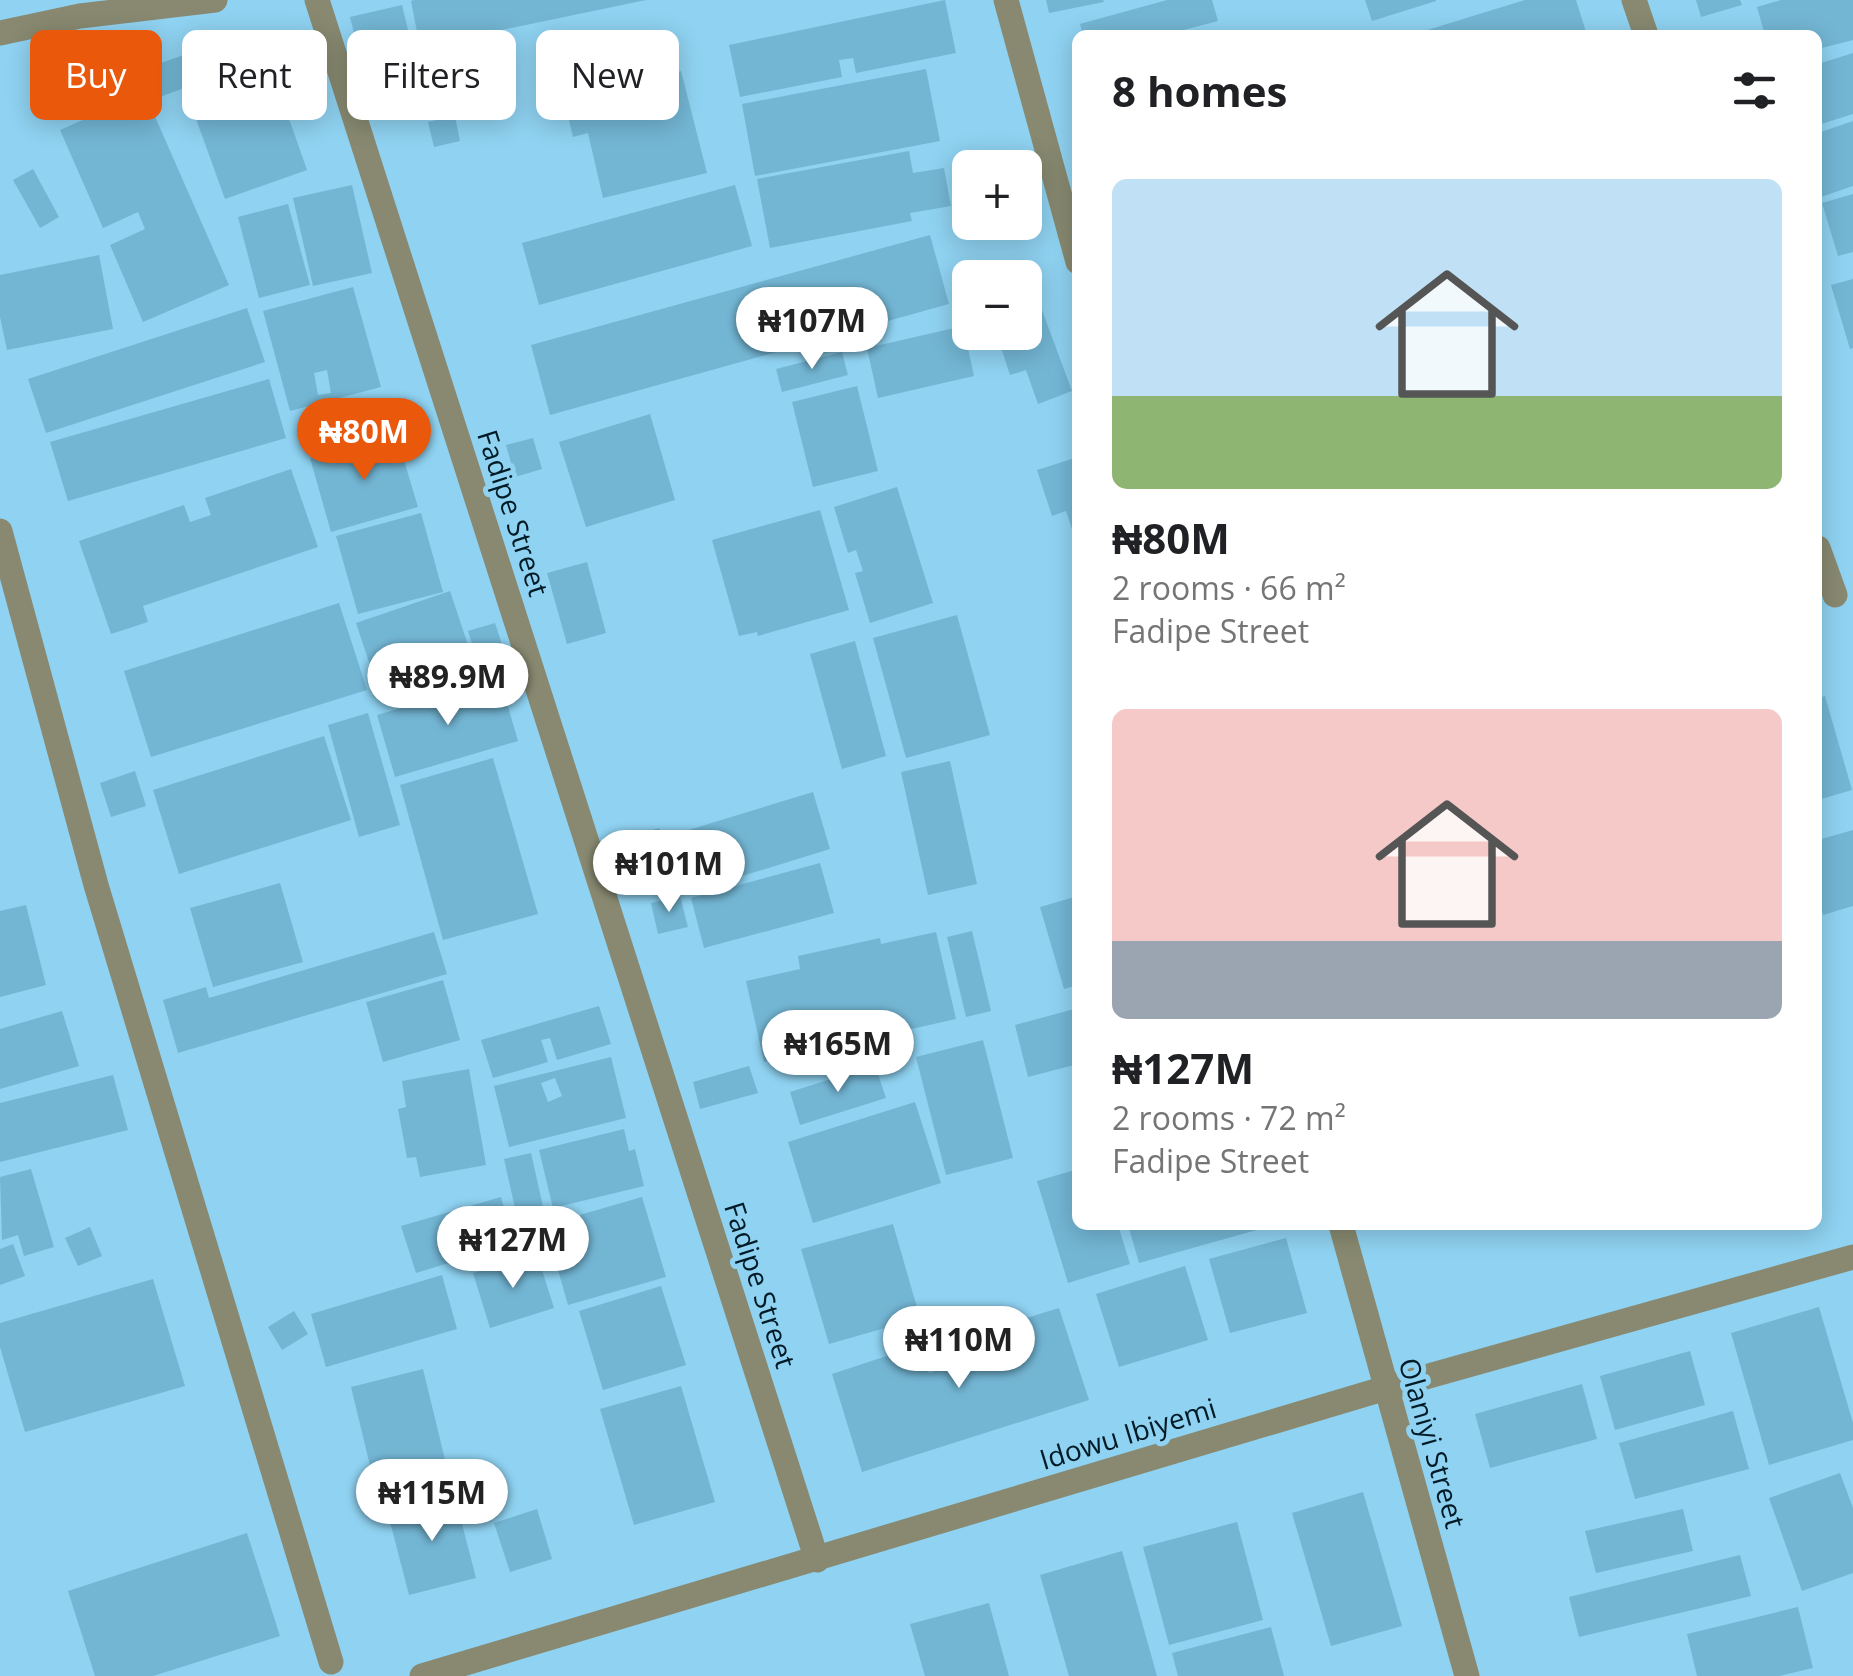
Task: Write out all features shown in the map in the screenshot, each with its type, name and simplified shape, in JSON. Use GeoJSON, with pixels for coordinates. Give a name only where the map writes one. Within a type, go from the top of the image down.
{"type":"FeatureCollection","features":[{"type":"Feature","properties":{"kind":"street"},"geometry":{"type":"LineString","coordinates":[[0,33],[75,8],[215,0]]}},
{"type":"Feature","properties":{"kind":"street","name":"Fadipe Street"},"geometry":{"type":"LineString","coordinates":[[317,0],[817,1560]]}},
{"type":"Feature","properties":{"kind":"street"},"geometry":{"type":"LineString","coordinates":[[1006,0],[1072,240]]}},
{"type":"Feature","properties":{"kind":"street"},"geometry":{"type":"LineString","coordinates":[[1634,0],[1644,30]]}},
{"type":"Feature","properties":{"kind":"street"},"geometry":{"type":"LineString","coordinates":[[0,531],[96,884],[331,1662]]}},
{"type":"Feature","properties":{"kind":"street"},"geometry":{"type":"LineString","coordinates":[[1822,559],[1835,595]]}},
{"type":"Feature","properties":{"kind":"street","name":"Olaniyi Street"},"geometry":{"type":"LineString","coordinates":[[1342,1230],[1467,1676]]}},
{"type":"Feature","properties":{"kind":"street","name":"Idowu Ibiyemi"},"geometry":{"type":"LineString","coordinates":[[422,1676],[1386,1388],[1853,1257]]}},
{"type":"Feature","properties":{"kind":"building"},"geometry":{"type":"Polygon","coordinates":[[[646,0],[502,30],[417,30],[411,1],[646,0]]]}},
{"type":"Feature","properties":{"kind":"building"},"geometry":{"type":"Polygon","coordinates":[[[945,0],[956,53],[856,73],[853,58],[839,60],[842,77],[740,97],[729,45],[945,0]]]}},
{"type":"Feature","properties":{"kind":"building"},"geometry":{"type":"Polygon","coordinates":[[[1046,0],[1103,0],[1104,2],[1049,13],[1046,0]]]}},
{"type":"Feature","properties":{"kind":"building"},"geometry":{"type":"Polygon","coordinates":[[[1167,0],[1212,0],[1218,21],[1184,30],[1082,30],[1080,24],[1167,0]]]}},
{"type":"Feature","properties":{"kind":"building"},"geometry":{"type":"Polygon","coordinates":[[[1365,0],[1436,0],[1436,1],[1372,21],[1365,0]]]}},
{"type":"Feature","properties":{"kind":"building"},"geometry":{"type":"Polygon","coordinates":[[[1525,0],[1576,0],[1585,30],[1427,30],[1525,0]]]}},
{"type":"Feature","properties":{"kind":"building"},"geometry":{"type":"Polygon","coordinates":[[[1696,0],[1740,0],[1742,5],[1701,17],[1696,0]]]}},
{"type":"Feature","properties":{"kind":"building"},"geometry":{"type":"Polygon","coordinates":[[[1781,0],[1853,0],[1853,40],[1822,48],[1822,30],[1764,30],[1757,7],[1781,0]]]}},
{"type":"Feature","properties":{"kind":"building"},"geometry":{"type":"Polygon","coordinates":[[[402,5],[408,30],[353,30],[350,17],[402,5]]]}},
{"type":"Feature","properties":{"kind":"building"},"geometry":{"type":"Polygon","coordinates":[[[1853,53],[1853,114],[1822,124],[1822,63],[1853,53]]]}},
{"type":"Feature","properties":{"kind":"building"},"geometry":{"type":"Polygon","coordinates":[[[182,56],[182,89],[162,96],[162,63],[182,56]]]}},
{"type":"Feature","properties":{"kind":"building"},"geometry":{"type":"Polygon","coordinates":[[[926,69],[940,141],[755,176],[742,104],[926,69]]]}},
{"type":"Feature","properties":{"kind":"building"},"geometry":{"type":"Polygon","coordinates":[[[679,71],[707,173],[603,198],[588,133],[573,137],[569,120],[679,120],[679,71]]]}},
{"type":"Feature","properties":{"kind":"building"},"geometry":{"type":"Polygon","coordinates":[[[83,120],[156,120],[229,285],[143,322],[110,245],[145,229],[138,212],[103,228],[60,130],[83,120]]]}},
{"type":"Feature","properties":{"kind":"building"},"geometry":{"type":"Polygon","coordinates":[[[196,120],[289,120],[307,170],[225,199],[196,120]]]}},
{"type":"Feature","properties":{"kind":"building"},"geometry":{"type":"Polygon","coordinates":[[[456,120],[460,141],[434,147],[428,122],[456,120]]]}},
{"type":"Feature","properties":{"kind":"building"},"geometry":{"type":"Polygon","coordinates":[[[1853,121],[1853,186],[1822,197],[1822,132],[1853,121]]]}},
{"type":"Feature","properties":{"kind":"building"},"geometry":{"type":"Polygon","coordinates":[[[909,151],[913,173],[944,168],[951,206],[910,213],[912,221],[770,248],[757,179],[909,151]]]}},
{"type":"Feature","properties":{"kind":"building"},"geometry":{"type":"Polygon","coordinates":[[[33,169],[59,217],[40,228],[13,180],[33,169]]]}},
{"type":"Feature","properties":{"kind":"building"},"geometry":{"type":"Polygon","coordinates":[[[352,185],[372,273],[313,286],[293,198],[352,185]]]}},
{"type":"Feature","properties":{"kind":"building"},"geometry":{"type":"Polygon","coordinates":[[[735,185],[752,246],[539,305],[522,243],[735,185]]]}},
{"type":"Feature","properties":{"kind":"building"},"geometry":{"type":"Polygon","coordinates":[[[1853,194],[1853,252],[1838,256],[1822,203],[1853,194]]]}},
{"type":"Feature","properties":{"kind":"building"},"geometry":{"type":"Polygon","coordinates":[[[288,204],[310,285],[259,298],[238,217],[288,204]]]}},
{"type":"Feature","properties":{"kind":"building"},"geometry":{"type":"Polygon","coordinates":[[[930,235],[949,304],[550,415],[531,345],[930,235]]]}},
{"type":"Feature","properties":{"kind":"building"},"geometry":{"type":"Polygon","coordinates":[[[99,255],[113,329],[7,350],[0,317],[0,275],[99,255]]]}},
{"type":"Feature","properties":{"kind":"building"},"geometry":{"type":"Polygon","coordinates":[[[1853,279],[1853,348],[1850,349],[1831,285],[1853,279]]]}},
{"type":"Feature","properties":{"kind":"building"},"geometry":{"type":"Polygon","coordinates":[[[353,287],[381,387],[290,411],[263,311],[353,287]],[[327,370],[314,373],[318,395],[331,393],[327,370]]]}},
{"type":"Feature","properties":{"kind":"building"},"geometry":{"type":"Polygon","coordinates":[[[247,308],[265,362],[46,433],[28,379],[247,308]]]}},
{"type":"Feature","properties":{"kind":"building"},"geometry":{"type":"Polygon","coordinates":[[[1042,310],[1072,391],[1038,404],[1026,370],[1010,375],[1002,350],[1042,350],[1042,310]]]}},
{"type":"Feature","properties":{"kind":"building"},"geometry":{"type":"Polygon","coordinates":[[[952,329],[952,350],[968,350],[974,376],[878,398],[867,348],[952,329]]]}},
{"type":"Feature","properties":{"kind":"building"},"geometry":{"type":"Polygon","coordinates":[[[842,352],[848,375],[782,392],[776,369],[842,352]]]}},
{"type":"Feature","properties":{"kind":"building"},"geometry":{"type":"Polygon","coordinates":[[[269,379],[286,438],[68,501],[50,442],[269,379]]]}},
{"type":"Feature","properties":{"kind":"building"},"geometry":{"type":"Polygon","coordinates":[[[857,386],[878,471],[813,487],[792,402],[857,386]]]}},
{"type":"Feature","properties":{"kind":"building"},"geometry":{"type":"Polygon","coordinates":[[[650,414],[675,500],[586,527],[559,442],[650,414]]]}},
{"type":"Feature","properties":{"kind":"building"},"geometry":{"type":"Polygon","coordinates":[[[396,434],[418,507],[331,532],[310,458],[396,434]]]}},
{"type":"Feature","properties":{"kind":"building"},"geometry":{"type":"Polygon","coordinates":[[[533,438],[542,469],[515,477],[506,445],[533,438]]]}},
{"type":"Feature","properties":{"kind":"building"},"geometry":{"type":"Polygon","coordinates":[[[1072,459],[1072,529],[1066,511],[1052,516],[1037,470],[1072,459]]]}},
{"type":"Feature","properties":{"kind":"building"},"geometry":{"type":"Polygon","coordinates":[[[291,469],[318,547],[143,606],[148,622],[111,634],[79,541],[184,505],[190,522],[211,515],[205,498],[291,469]]]}},
{"type":"Feature","properties":{"kind":"building"},"geometry":{"type":"Polygon","coordinates":[[[897,487],[933,603],[870,623],[855,573],[863,571],[856,550],[848,553],[834,507],[897,487]]]}},
{"type":"Feature","properties":{"kind":"building"},"geometry":{"type":"Polygon","coordinates":[[[820,510],[849,610],[758,636],[757,632],[739,636],[712,540],[820,510]]]}},
{"type":"Feature","properties":{"kind":"building"},"geometry":{"type":"Polygon","coordinates":[[[421,513],[443,592],[358,614],[336,536],[421,513]]]}},
{"type":"Feature","properties":{"kind":"building"},"geometry":{"type":"Polygon","coordinates":[[[587,562],[606,633],[567,644],[547,573],[587,562]]]}},
{"type":"Feature","properties":{"kind":"building"},"geometry":{"type":"Polygon","coordinates":[[[450,591],[472,657],[378,689],[356,623],[450,591]]]}},
{"type":"Feature","properties":{"kind":"building"},"geometry":{"type":"Polygon","coordinates":[[[339,603],[367,690],[151,757],[124,671],[339,603]]]}},
{"type":"Feature","properties":{"kind":"building"},"geometry":{"type":"Polygon","coordinates":[[[957,615],[990,735],[906,758],[873,638],[957,615]]]}},
{"type":"Feature","properties":{"kind":"building"},"geometry":{"type":"Polygon","coordinates":[[[495,623],[510,669],[483,678],[468,631],[495,623]]]}},
{"type":"Feature","properties":{"kind":"building"},"geometry":{"type":"Polygon","coordinates":[[[855,641],[886,756],[842,769],[810,654],[855,641]]]}},
{"type":"Feature","properties":{"kind":"building"},"geometry":{"type":"Polygon","coordinates":[[[500,679],[518,741],[395,777],[377,715],[500,679]]]}},
{"type":"Feature","properties":{"kind":"building"},"geometry":{"type":"Polygon","coordinates":[[[1825,696],[1852,790],[1822,799],[1825,696]]]}},
{"type":"Feature","properties":{"kind":"building"},"geometry":{"type":"Polygon","coordinates":[[[368,713],[400,825],[359,837],[328,725],[368,713]]]}},
{"type":"Feature","properties":{"kind":"building"},"geometry":{"type":"Polygon","coordinates":[[[324,736],[351,820],[179,874],[153,790],[324,736]]]}},
{"type":"Feature","properties":{"kind":"building"},"geometry":{"type":"Polygon","coordinates":[[[493,758],[538,914],[443,940],[400,785],[493,758]]]}},
{"type":"Feature","properties":{"kind":"building"},"geometry":{"type":"Polygon","coordinates":[[[950,761],[977,884],[928,895],[901,772],[950,761]]]}},
{"type":"Feature","properties":{"kind":"building"},"geometry":{"type":"Polygon","coordinates":[[[135,771],[146,806],[111,817],[100,783],[135,771]]]}},
{"type":"Feature","properties":{"kind":"building"},"geometry":{"type":"Polygon","coordinates":[[[813,792],[830,849],[687,893],[669,836],[813,792]]]}},
{"type":"Feature","properties":{"kind":"building"},"geometry":{"type":"Polygon","coordinates":[[[659,828],[669,856],[643,864],[634,836],[659,828]]]}},
{"type":"Feature","properties":{"kind":"building"},"geometry":{"type":"Polygon","coordinates":[[[1853,830],[1853,906],[1823,915],[1822,911],[1822,839],[1853,830]]]}},
{"type":"Feature","properties":{"kind":"building"},"geometry":{"type":"Polygon","coordinates":[[[820,863],[834,913],[704,948],[691,898],[820,863]]]}},
{"type":"Feature","properties":{"kind":"building"},"geometry":{"type":"Polygon","coordinates":[[[280,883],[303,962],[213,987],[190,908],[280,883]]]}},
{"type":"Feature","properties":{"kind":"building"},"geometry":{"type":"Polygon","coordinates":[[[680,896],[688,927],[658,934],[651,903],[680,896]]]}},
{"type":"Feature","properties":{"kind":"building"},"geometry":{"type":"Polygon","coordinates":[[[1072,898],[1072,987],[1064,989],[1040,907],[1072,898]]]}},
{"type":"Feature","properties":{"kind":"building"},"geometry":{"type":"Polygon","coordinates":[[[26,905],[46,985],[0,997],[0,911],[26,905]]]}},
{"type":"Feature","properties":{"kind":"building"},"geometry":{"type":"Polygon","coordinates":[[[972,931],[991,1011],[966,1017],[947,937],[972,931]]]}},
{"type":"Feature","properties":{"kind":"building"},"geometry":{"type":"Polygon","coordinates":[[[434,932],[447,974],[178,1053],[163,1000],[206,987],[209,998],[434,932]]]}},
{"type":"Feature","properties":{"kind":"building"},"geometry":{"type":"Polygon","coordinates":[[[936,932],[956,1019],[764,1062],[746,981],[800,969],[798,956],[880,938],[881,944],[936,932]]]}},
{"type":"Feature","properties":{"kind":"building"},"geometry":{"type":"Polygon","coordinates":[[[443,980],[460,1040],[383,1062],[366,1002],[443,980]]]}},
{"type":"Feature","properties":{"kind":"building"},"geometry":{"type":"Polygon","coordinates":[[[599,1006],[611,1044],[557,1060],[550,1038],[541,1040],[548,1062],[493,1078],[481,1040],[599,1006]]]}},
{"type":"Feature","properties":{"kind":"building"},"geometry":{"type":"Polygon","coordinates":[[[1072,1010],[1072,1066],[1028,1077],[1015,1025],[1072,1010]]]}},
{"type":"Feature","properties":{"kind":"building"},"geometry":{"type":"Polygon","coordinates":[[[62,1011],[79,1066],[0,1089],[0,1029],[62,1011]]]}},
{"type":"Feature","properties":{"kind":"building"},"geometry":{"type":"Polygon","coordinates":[[[983,1040],[1013,1158],[946,1175],[916,1057],[983,1040]]]}},
{"type":"Feature","properties":{"kind":"building"},"geometry":{"type":"Polygon","coordinates":[[[611,1057],[626,1118],[509,1147],[494,1086],[611,1057]],[[555,1078],[541,1083],[548,1102],[562,1096],[555,1078]]]}},
{"type":"Feature","properties":{"kind":"building"},"geometry":{"type":"Polygon","coordinates":[[[875,1065],[886,1098],[800,1125],[790,1092],[875,1065]]]}},
{"type":"Feature","properties":{"kind":"building"},"geometry":{"type":"Polygon","coordinates":[[[749,1066],[758,1093],[700,1109],[693,1082],[749,1066]]]}},
{"type":"Feature","properties":{"kind":"building"},"geometry":{"type":"Polygon","coordinates":[[[469,1069],[486,1165],[420,1177],[416,1157],[407,1158],[398,1109],[406,1107],[402,1081],[469,1069]]]}},
{"type":"Feature","properties":{"kind":"building"},"geometry":{"type":"Polygon","coordinates":[[[113,1075],[128,1130],[0,1162],[0,1103],[113,1075]]]}},
{"type":"Feature","properties":{"kind":"building"},"geometry":{"type":"Polygon","coordinates":[[[915,1102],[941,1183],[813,1223],[788,1142],[915,1102]]]}},
{"type":"Feature","properties":{"kind":"building"},"geometry":{"type":"Polygon","coordinates":[[[624,1129],[629,1151],[635,1149],[644,1186],[553,1208],[539,1150],[624,1129]]]}},
{"type":"Feature","properties":{"kind":"building"},"geometry":{"type":"Polygon","coordinates":[[[531,1153],[544,1211],[517,1217],[504,1159],[531,1153]]]}},
{"type":"Feature","properties":{"kind":"building"},"geometry":{"type":"Polygon","coordinates":[[[31,1169],[54,1247],[24,1256],[18,1235],[2,1240],[0,1177],[31,1169]]]}},
{"type":"Feature","properties":{"kind":"building"},"geometry":{"type":"Polygon","coordinates":[[[1072,1171],[1072,1230],[1120,1230],[1130,1264],[1068,1283],[1037,1181],[1072,1171]]]}},
{"type":"Feature","properties":{"kind":"building"},"geometry":{"type":"Polygon","coordinates":[[[501,1197],[514,1243],[416,1273],[401,1226],[501,1197]]]}},
{"type":"Feature","properties":{"kind":"building"},"geometry":{"type":"Polygon","coordinates":[[[642,1197],[666,1277],[568,1305],[545,1225],[642,1197]]]}},
{"type":"Feature","properties":{"kind":"building"},"geometry":{"type":"Polygon","coordinates":[[[893,1224],[920,1318],[829,1344],[801,1249],[893,1224]]]}},
{"type":"Feature","properties":{"kind":"building"},"geometry":{"type":"Polygon","coordinates":[[[90,1227],[102,1256],[78,1266],[65,1238],[90,1227]]]}},
{"type":"Feature","properties":{"kind":"building"},"geometry":{"type":"Polygon","coordinates":[[[1129,1230],[1257,1230],[1139,1263],[1129,1230]]]}},
{"type":"Feature","properties":{"kind":"building"},"geometry":{"type":"Polygon","coordinates":[[[1286,1238],[1307,1313],[1230,1333],[1209,1259],[1286,1238]]]}},
{"type":"Feature","properties":{"kind":"building"},"geometry":{"type":"Polygon","coordinates":[[[13,1244],[25,1276],[0,1285],[0,1249],[13,1244]]]}},
{"type":"Feature","properties":{"kind":"building"},"geometry":{"type":"Polygon","coordinates":[[[537,1254],[554,1308],[490,1328],[473,1273],[537,1254]]]}},
{"type":"Feature","properties":{"kind":"building"},"geometry":{"type":"Polygon","coordinates":[[[1185,1266],[1208,1340],[1119,1367],[1096,1294],[1185,1266]]]}},
{"type":"Feature","properties":{"kind":"building"},"geometry":{"type":"Polygon","coordinates":[[[442,1275],[457,1329],[326,1367],[311,1314],[442,1275]]]}},
{"type":"Feature","properties":{"kind":"building"},"geometry":{"type":"Polygon","coordinates":[[[153,1279],[185,1386],[25,1432],[0,1347],[0,1323],[153,1279]]]}},
{"type":"Feature","properties":{"kind":"building"},"geometry":{"type":"Polygon","coordinates":[[[661,1286],[686,1365],[603,1390],[579,1311],[661,1286]]]}},
{"type":"Feature","properties":{"kind":"building"},"geometry":{"type":"Polygon","coordinates":[[[1819,1307],[1853,1423],[1853,1440],[1769,1465],[1731,1333],[1819,1307]]]}},
{"type":"Feature","properties":{"kind":"building"},"geometry":{"type":"Polygon","coordinates":[[[1059,1308],[1089,1400],[862,1472],[832,1374],[920,1345],[929,1373],[974,1358],[968,1336],[1059,1308]]]}},
{"type":"Feature","properties":{"kind":"building"},"geometry":{"type":"Polygon","coordinates":[[[294,1311],[308,1334],[282,1350],[268,1327],[294,1311]]]}},
{"type":"Feature","properties":{"kind":"building"},"geometry":{"type":"Polygon","coordinates":[[[1690,1351],[1705,1405],[1615,1430],[1600,1376],[1690,1351]]]}},
{"type":"Feature","properties":{"kind":"building"},"geometry":{"type":"Polygon","coordinates":[[[423,1369],[447,1468],[375,1486],[351,1387],[423,1369]]]}},
{"type":"Feature","properties":{"kind":"building"},"geometry":{"type":"Polygon","coordinates":[[[1582,1384],[1597,1439],[1490,1468],[1475,1414],[1582,1384]]]}},
{"type":"Feature","properties":{"kind":"building"},"geometry":{"type":"Polygon","coordinates":[[[681,1386],[715,1502],[634,1525],[600,1409],[681,1386]]]}},
{"type":"Feature","properties":{"kind":"building"},"geometry":{"type":"Polygon","coordinates":[[[1733,1411],[1749,1469],[1635,1499],[1619,1443],[1733,1411]]]}},
{"type":"Feature","properties":{"kind":"building"},"geometry":{"type":"Polygon","coordinates":[[[1840,1473],[1853,1508],[1853,1573],[1802,1591],[1769,1498],[1840,1473]]]}},
{"type":"Feature","properties":{"kind":"building"},"geometry":{"type":"Polygon","coordinates":[[[1363,1492],[1402,1626],[1331,1646],[1292,1513],[1363,1492]]]}},
{"type":"Feature","properties":{"kind":"building"},"geometry":{"type":"Polygon","coordinates":[[[454,1493],[476,1578],[409,1595],[387,1510],[454,1493]]]}},
{"type":"Feature","properties":{"kind":"building"},"geometry":{"type":"Polygon","coordinates":[[[537,1509],[552,1559],[510,1572],[494,1523],[537,1509]]]}},
{"type":"Feature","properties":{"kind":"building"},"geometry":{"type":"Polygon","coordinates":[[[1683,1509],[1693,1551],[1596,1573],[1585,1531],[1683,1509]]]}},
{"type":"Feature","properties":{"kind":"building"},"geometry":{"type":"Polygon","coordinates":[[[1237,1522],[1263,1620],[1169,1645],[1143,1547],[1237,1522]]]}},
{"type":"Feature","properties":{"kind":"building"},"geometry":{"type":"Polygon","coordinates":[[[247,1533],[280,1636],[153,1676],[95,1676],[68,1591],[247,1533]]]}},
{"type":"Feature","properties":{"kind":"building"},"geometry":{"type":"Polygon","coordinates":[[[1122,1551],[1157,1676],[1069,1676],[1040,1575],[1122,1551]]]}},
{"type":"Feature","properties":{"kind":"building"},"geometry":{"type":"Polygon","coordinates":[[[1740,1555],[1751,1596],[1579,1637],[1569,1597],[1740,1555]]]}},
{"type":"Feature","properties":{"kind":"building"},"geometry":{"type":"Polygon","coordinates":[[[989,1603],[1009,1676],[925,1676],[910,1624],[989,1603]]]}},
{"type":"Feature","properties":{"kind":"building"},"geometry":{"type":"Polygon","coordinates":[[[1798,1607],[1813,1668],[1779,1676],[1697,1676],[1687,1634],[1798,1607]]]}},
{"type":"Feature","properties":{"kind":"building"},"geometry":{"type":"Polygon","coordinates":[[[1271,1627],[1284,1676],[1178,1676],[1172,1653],[1271,1627]]]}}]}
